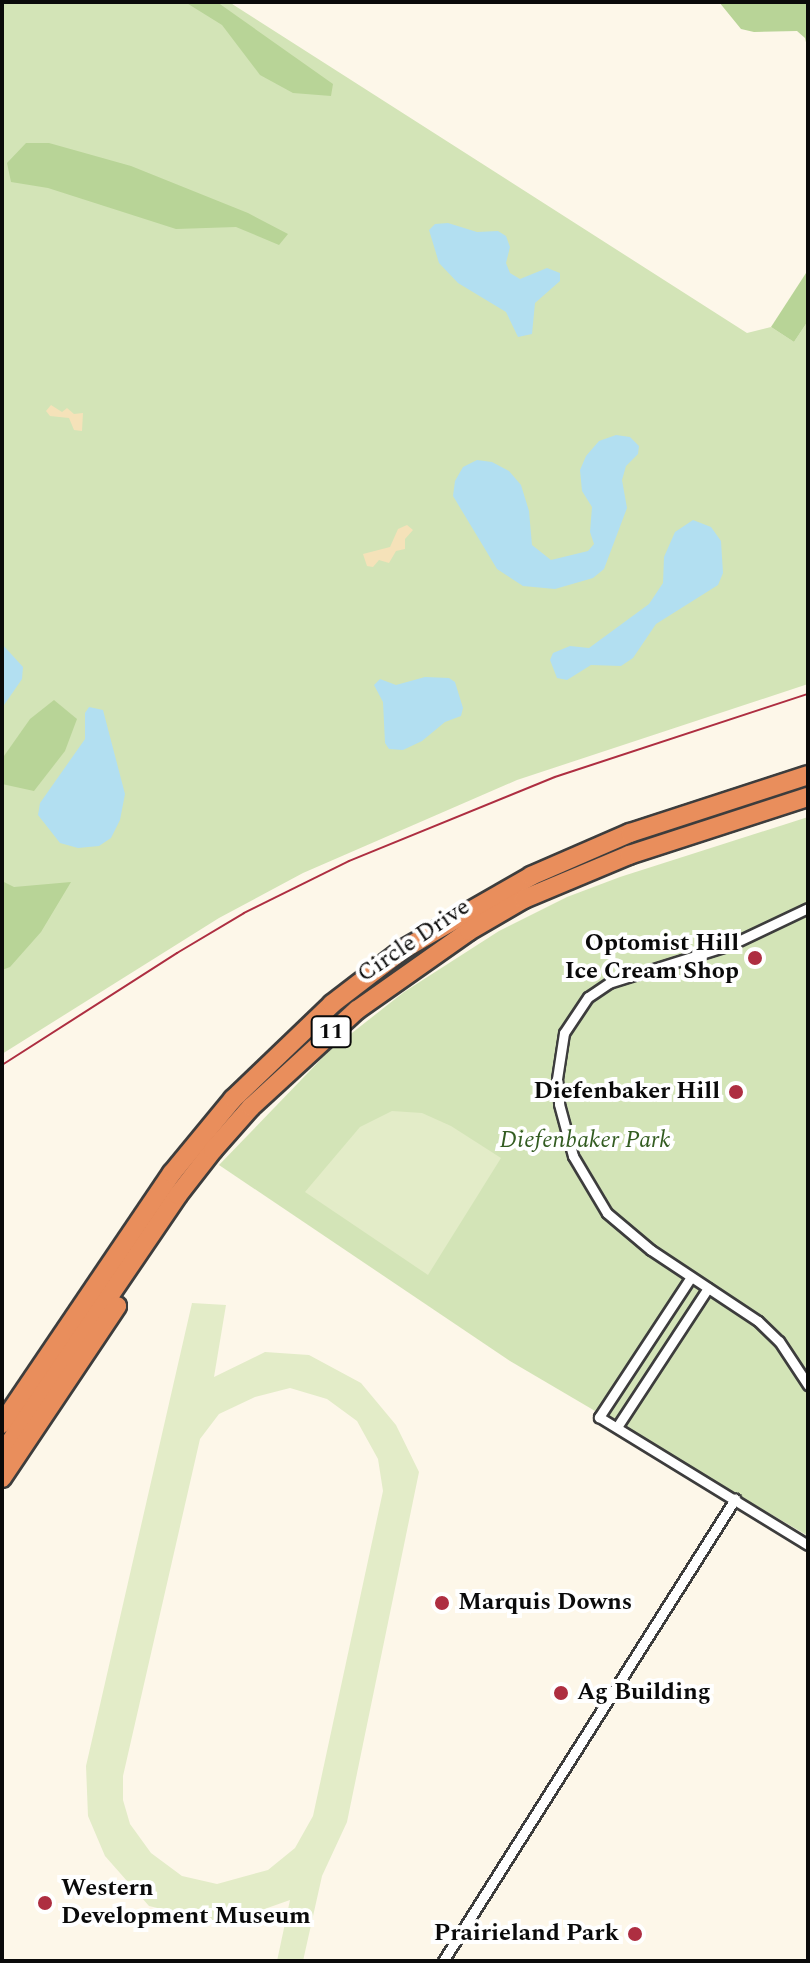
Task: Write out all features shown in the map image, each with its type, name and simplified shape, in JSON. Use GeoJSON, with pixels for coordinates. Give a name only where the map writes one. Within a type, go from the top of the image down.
{"type":"FeatureCollection","features":[{"type":"Feature","properties":{"kind":"highway","name":"Circle Drive"},"geometry":{"type":"LineString","coordinates":[[2,1424],[172,1173],[233,1099],[332,1004],[402,950],[495,894],[573,856],[630,833],[808,775]]}},
{"type":"Feature","properties":{"kind":"highway","name":"Circle Drive"},"geometry":{"type":"LineString","coordinates":[[11,1453],[182,1204],[266,1101],[274,1085],[357,1010],[419,964],[513,905],[605,864],[808,797]]}},
{"type":"Feature","properties":{"kind":"highway"},"geometry":{"type":"LineString","coordinates":[[2,1409],[76,1306],[88,1296]]}},
{"type":"Feature","properties":{"kind":"highway"},"geometry":{"type":"LineString","coordinates":[[2,1478],[11,1453]]}},
{"type":"Feature","properties":{"kind":"highway"},"geometry":{"type":"LineString","coordinates":[[2,1486],[11,1453]]}},
{"type":"Feature","properties":{"kind":"street"},"geometry":{"type":"LineString","coordinates":[[808,908],[730,945],[609,983],[588,997],[564,1033],[557,1079],[559,1104],[573,1156],[614,1220],[691,1277],[758,1321],[779,1341],[808,1385]]}},
{"type":"Feature","properties":{"kind":"street"},"geometry":{"type":"LineString","coordinates":[[691,1277],[599,1417],[808,1545]]}},
{"type":"Feature","properties":{"kind":"street"},"geometry":{"type":"LineString","coordinates":[[617,1427],[708,1288]]}},
{"type":"Feature","properties":{"kind":"street"},"geometry":{"type":"LineString","coordinates":[[443,1961],[735,1499]]}},
{"type":"Feature","properties":{"kind":"green space"},"geometry":{"type":"Polygon","coordinates":[[[2,2],[229,2],[747,333],[771,327],[794,342],[808,321],[808,684],[517,780],[303,873],[219,918],[2,1054],[2,2]]]}},
{"type":"Feature","properties":{"kind":"green space"},"geometry":{"type":"Polygon","coordinates":[[[185,2],[217,2],[333,84],[331,96],[293,93],[260,75],[222,25],[185,2]]]}},
{"type":"Feature","properties":{"kind":"green space"},"geometry":{"type":"Polygon","coordinates":[[[719,2],[808,2],[808,51],[805,38],[797,31],[754,32],[741,29],[719,2]]]}},
{"type":"Feature","properties":{"kind":"green space"},"geometry":{"type":"Polygon","coordinates":[[[26,143],[49,143],[131,166],[248,213],[288,234],[279,245],[236,227],[176,229],[48,188],[11,182],[7,163],[26,143]]]}},
{"type":"Feature","properties":{"kind":"green space"},"geometry":{"type":"Polygon","coordinates":[[[808,270],[808,321],[794,342],[771,327],[808,270]]]}},
{"type":"Feature","properties":{"kind":"green space"},"geometry":{"type":"Polygon","coordinates":[[[54,700],[77,719],[65,751],[34,791],[2,784],[4,756],[30,719],[54,700]]]}},
{"type":"Feature","properties":{"kind":"green space","name":"Diefenbaker Park"},"geometry":{"type":"Polygon","coordinates":[[[808,817],[808,1536],[510,1361],[219,1165],[329,1051],[404,992],[499,931],[567,897],[620,877],[808,817]]]}},
{"type":"Feature","properties":{"kind":"green space"},"geometry":{"type":"Polygon","coordinates":[[[2,881],[14,887],[71,882],[41,932],[10,967],[2,970],[2,881]]]}},
{"type":"Feature","properties":{"kind":"green space"},"geometry":{"type":"Polygon","coordinates":[[[392,1111],[422,1113],[451,1126],[501,1158],[428,1275],[305,1192],[360,1127],[392,1111]]]}},
{"type":"Feature","properties":{"kind":"green space","name":"Marquis Downs"},"geometry":{"type":"Polygon","coordinates":[[[192,1303],[226,1305],[214,1377],[265,1352],[309,1355],[361,1383],[396,1425],[419,1472],[347,1822],[322,1876],[303,1961],[277,1961],[290,1900],[256,1912],[211,1921],[149,1906],[105,1856],[88,1816],[86,1766],[192,1303]],[[290,1388],[255,1397],[219,1414],[200,1439],[123,1776],[123,1800],[130,1824],[151,1853],[182,1876],[217,1884],[268,1870],[295,1848],[313,1816],[383,1491],[378,1459],[357,1421],[327,1399],[290,1388]]]}},
{"type":"Feature","properties":{"kind":"sand"},"geometry":{"type":"Polygon","coordinates":[[[51,405],[62,412],[67,408],[74,414],[83,413],[82,431],[74,430],[69,418],[50,416],[46,411],[51,405]]]}},
{"type":"Feature","properties":{"kind":"sand"},"geometry":{"type":"Polygon","coordinates":[[[407,525],[413,530],[405,539],[405,549],[396,551],[389,563],[379,560],[373,567],[367,566],[363,554],[390,547],[398,529],[407,525]]]}},
{"type":"Feature","properties":{"kind":"water"},"geometry":{"type":"Polygon","coordinates":[[[448,223],[477,232],[498,231],[506,236],[510,247],[506,263],[510,273],[520,279],[547,268],[560,273],[560,281],[535,303],[532,334],[518,337],[506,312],[458,283],[439,263],[429,230],[435,224],[448,223]]]}},
{"type":"Feature","properties":{"kind":"water"},"geometry":{"type":"Polygon","coordinates":[[[616,435],[630,437],[639,446],[638,454],[626,466],[622,480],[627,508],[604,569],[593,578],[555,589],[523,586],[497,569],[453,496],[455,481],[463,467],[477,460],[492,462],[509,471],[521,485],[529,511],[532,545],[551,560],[588,551],[594,544],[590,532],[592,507],[582,491],[580,470],[586,456],[599,441],[616,435]]]}},
{"type":"Feature","properties":{"kind":"water"},"geometry":{"type":"Polygon","coordinates":[[[693,520],[711,527],[721,541],[723,573],[718,585],[656,624],[633,658],[621,666],[591,665],[567,680],[557,678],[550,660],[553,653],[570,646],[589,648],[649,604],[663,583],[664,557],[675,532],[693,520]]]}},
{"type":"Feature","properties":{"kind":"water"},"geometry":{"type":"Polygon","coordinates":[[[2,644],[23,667],[22,679],[2,708],[2,644]]]}},
{"type":"Feature","properties":{"kind":"water"},"geometry":{"type":"Polygon","coordinates":[[[425,677],[449,678],[455,682],[463,708],[461,716],[445,722],[422,741],[403,750],[389,749],[385,743],[383,702],[374,685],[380,679],[396,685],[425,677]]]}},
{"type":"Feature","properties":{"kind":"water"},"geometry":{"type":"Polygon","coordinates":[[[89,707],[103,710],[125,794],[120,820],[111,838],[99,846],[78,848],[60,843],[38,815],[40,803],[85,739],[85,713],[89,707]]]}},
{"type":"Feature","properties":{"kind":"railway"},"geometry":{"type":"LineString","coordinates":[[2,1065],[244,913],[349,861],[555,777],[808,694]]}},
{"type":"Feature","properties":{"kind":"place","name":"Optomist Hill Ice Cream Shop"},"geometry":{"type":"Point","coordinates":[755,958]}},
{"type":"Feature","properties":{"kind":"place","name":"Diefenbaker Hill"},"geometry":{"type":"Point","coordinates":[736,1092]}},
{"type":"Feature","properties":{"kind":"place","name":"Marquis Downs"},"geometry":{"type":"Point","coordinates":[442,1603]}},
{"type":"Feature","properties":{"kind":"place","name":"Ag Building"},"geometry":{"type":"Point","coordinates":[561,1693]}},
{"type":"Feature","properties":{"kind":"place","name":"Western Development Museum"},"geometry":{"type":"Point","coordinates":[45,1903]}},
{"type":"Feature","properties":{"kind":"place","name":"Prairieland Park"},"geometry":{"type":"Point","coordinates":[635,1934]}}]}
